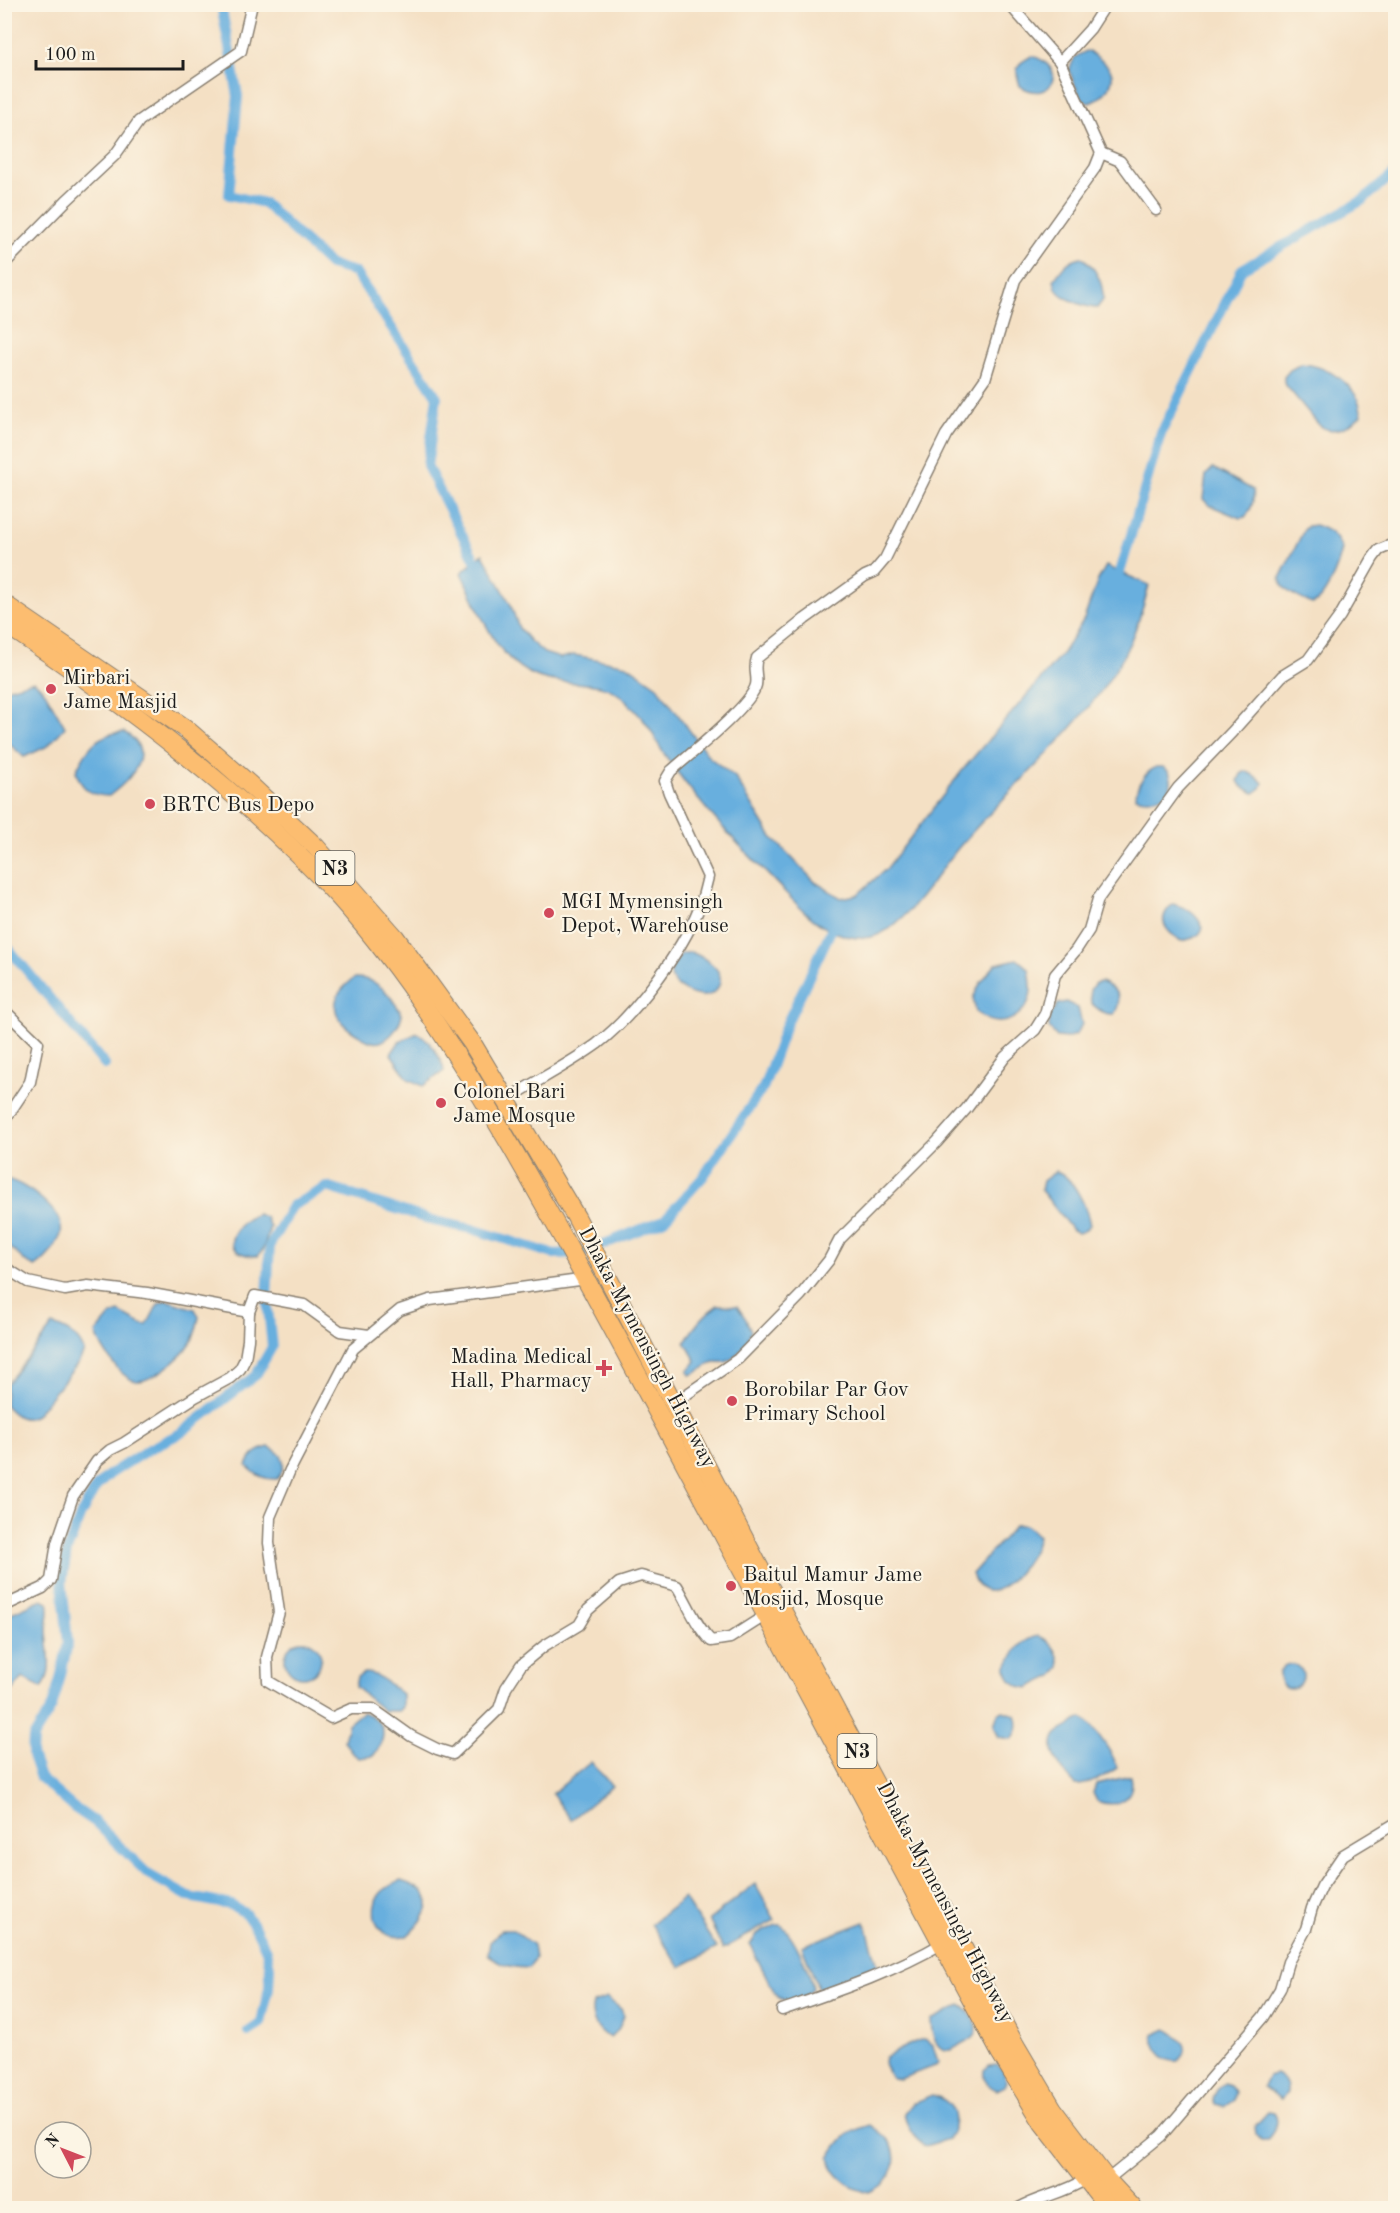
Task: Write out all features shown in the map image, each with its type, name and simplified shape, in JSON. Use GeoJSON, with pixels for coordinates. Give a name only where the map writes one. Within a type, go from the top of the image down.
{"type":"FeatureCollection","features":[{"type":"Feature","properties":{"kind":"highway","name":"Dhaka-Mymensingh Highway"},"geometry":{"type":"LineString","coordinates":[[4,604],[185,728],[316,847],[395,937],[472,1043],[576,1217],[641,1345],[674,1402]]}},
{"type":"Feature","properties":{"kind":"highway","name":"Dhaka-Mymensingh Highway"},"geometry":{"type":"LineString","coordinates":[[4,623],[75,670],[176,746],[265,821],[341,900],[412,987],[454,1050],[558,1226],[1000,2052],[1043,2123],[1109,2208]]}},
{"type":"Feature","properties":{"kind":"highway","name":"N3"},"geometry":{"type":"LineString","coordinates":[[674,1402],[769,1586],[1014,2043],[1053,2109],[1107,2180],[1133,2208]]}},
{"type":"Feature","properties":{"kind":"street"},"geometry":{"type":"LineString","coordinates":[[4,264],[115,155],[139,121],[241,51],[252,4]]}},
{"type":"Feature","properties":{"kind":"street"},"geometry":{"type":"LineString","coordinates":[[1009,4],[1060,62],[1101,153],[1120,161],[1156,210]]}},
{"type":"Feature","properties":{"kind":"street"},"geometry":{"type":"LineString","coordinates":[[1060,62],[1090,29],[1106,4]]}},
{"type":"Feature","properties":{"kind":"street"},"geometry":{"type":"LineString","coordinates":[[506,1100],[597,1044],[623,1021],[684,937],[699,908],[708,878],[665,781],[671,771],[708,739],[748,698],[756,685],[754,667],[757,658],[805,619],[874,572],[885,559],[946,435],[986,379],[1015,280],[1095,168],[1101,153]]}},
{"type":"Feature","properties":{"kind":"street"},"geometry":{"type":"LineString","coordinates":[[674,1402],[738,1359],[801,1295],[829,1260],[840,1239],[937,1142],[967,1108],[1005,1057],[1035,1030],[1045,1014],[1055,975],[1089,930],[1098,899],[1179,788],[1282,675],[1308,660],[1340,616],[1373,558],[1379,550],[1395,543]]}},
{"type":"Feature","properties":{"kind":"street"},"geometry":{"type":"LineString","coordinates":[[4,1010],[38,1043],[30,1082],[4,1121]]}},
{"type":"Feature","properties":{"kind":"street"},"geometry":{"type":"LineString","coordinates":[[4,1267],[28,1282],[65,1290],[88,1286],[147,1293],[249,1312]]}},
{"type":"Feature","properties":{"kind":"street"},"geometry":{"type":"LineString","coordinates":[[587,1279],[430,1300],[400,1310],[353,1349],[290,1470],[270,1517],[268,1543],[279,1612],[267,1657],[268,1681],[331,1718],[351,1709],[373,1709],[411,1736],[453,1754],[499,1709],[506,1688],[521,1665],[544,1646],[579,1625],[588,1610],[619,1583],[640,1576],[676,1586],[701,1631],[711,1641],[730,1638],[766,1615]]}},
{"type":"Feature","properties":{"kind":"street"},"geometry":{"type":"LineString","coordinates":[[4,1606],[43,1588],[51,1580],[57,1543],[72,1496],[97,1461],[110,1450],[230,1378],[240,1369],[248,1340],[249,1312],[255,1296],[304,1305],[340,1331],[369,1335]]}},
{"type":"Feature","properties":{"kind":"street"},"geometry":{"type":"LineString","coordinates":[[1107,2180],[1161,2136],[1263,2017],[1280,1989],[1288,1962],[1306,1929],[1322,1886],[1343,1855],[1395,1824]]}},
{"type":"Feature","properties":{"kind":"street"},"geometry":{"type":"LineString","coordinates":[[782,2010],[851,1986],[914,1960],[943,1943]]}},
{"type":"Feature","properties":{"kind":"street"},"geometry":{"type":"LineString","coordinates":[[1019,2208],[1079,2184],[1086,2179]]}},
{"type":"Feature","properties":{"kind":"water"},"geometry":{"type":"Polygon","coordinates":[[[1086,51],[1105,64],[1112,74],[1111,84],[1105,93],[1088,103],[1078,93],[1069,70],[1075,57],[1086,51]]]}},
{"type":"Feature","properties":{"kind":"water"},"geometry":{"type":"Polygon","coordinates":[[[1032,56],[1043,61],[1053,75],[1048,88],[1041,91],[1031,91],[1020,86],[1018,80],[1017,68],[1032,56]]]}},
{"type":"Feature","properties":{"kind":"water"},"geometry":{"type":"Polygon","coordinates":[[[1081,257],[1090,265],[1100,281],[1103,300],[1097,308],[1069,299],[1059,293],[1056,288],[1054,280],[1062,269],[1072,260],[1081,257]]]}},
{"type":"Feature","properties":{"kind":"water"},"geometry":{"type":"Polygon","coordinates":[[[1301,364],[1321,368],[1341,379],[1355,395],[1361,415],[1352,423],[1336,430],[1319,425],[1284,383],[1284,377],[1290,370],[1301,364]]]}},
{"type":"Feature","properties":{"kind":"water"},"geometry":{"type":"Polygon","coordinates":[[[1213,468],[1253,490],[1252,505],[1245,517],[1240,518],[1209,505],[1203,499],[1206,475],[1213,468]]]}},
{"type":"Feature","properties":{"kind":"water"},"geometry":{"type":"Polygon","coordinates":[[[1315,525],[1332,534],[1342,549],[1327,589],[1312,604],[1288,591],[1280,578],[1304,530],[1308,526],[1315,525]]]}},
{"type":"Feature","properties":{"kind":"water"},"geometry":{"type":"Polygon","coordinates":[[[483,554],[510,603],[519,628],[530,641],[544,653],[560,658],[574,655],[627,665],[657,686],[709,757],[735,777],[771,836],[815,882],[841,898],[857,895],[887,868],[965,767],[1063,653],[1084,619],[1098,580],[1106,566],[1149,585],[1138,622],[1123,657],[1089,707],[980,823],[902,918],[880,934],[855,938],[831,931],[809,916],[736,842],[668,759],[645,722],[616,692],[597,685],[545,679],[528,673],[514,663],[502,650],[483,621],[461,573],[483,554]]]}},
{"type":"Feature","properties":{"kind":"water"},"geometry":{"type":"Polygon","coordinates":[[[34,681],[45,692],[65,727],[48,746],[24,757],[5,740],[5,689],[34,681]]]}},
{"type":"Feature","properties":{"kind":"water"},"geometry":{"type":"Polygon","coordinates":[[[124,732],[134,740],[139,748],[140,757],[137,766],[125,782],[109,796],[92,793],[84,787],[78,777],[76,771],[80,763],[94,743],[107,735],[124,732]]]}},
{"type":"Feature","properties":{"kind":"water"},"geometry":{"type":"Polygon","coordinates":[[[1156,767],[1163,767],[1169,772],[1171,780],[1167,792],[1157,798],[1136,797],[1142,780],[1156,767]]]}},
{"type":"Feature","properties":{"kind":"water"},"geometry":{"type":"Polygon","coordinates":[[[1246,771],[1263,783],[1261,788],[1254,793],[1241,786],[1238,781],[1241,774],[1246,771]]]}},
{"type":"Feature","properties":{"kind":"water"},"geometry":{"type":"Polygon","coordinates":[[[1173,904],[1188,910],[1198,919],[1203,928],[1197,936],[1181,941],[1170,933],[1164,924],[1164,919],[1173,904]]]}},
{"type":"Feature","properties":{"kind":"water"},"geometry":{"type":"Polygon","coordinates":[[[691,952],[709,962],[718,971],[720,982],[713,993],[700,996],[689,993],[672,979],[671,972],[676,961],[681,954],[691,952]]]}},
{"type":"Feature","properties":{"kind":"water"},"geometry":{"type":"Polygon","coordinates":[[[1017,959],[1029,969],[1031,988],[1027,1003],[1023,1010],[1011,1019],[996,1022],[988,1020],[976,1012],[973,998],[981,982],[996,964],[1017,959]]]}},
{"type":"Feature","properties":{"kind":"water"},"geometry":{"type":"Polygon","coordinates":[[[355,978],[377,984],[388,994],[402,1014],[395,1031],[380,1042],[371,1042],[358,1035],[349,1029],[337,1015],[336,1000],[346,985],[355,978]]]}},
{"type":"Feature","properties":{"kind":"water"},"geometry":{"type":"Polygon","coordinates":[[[1101,982],[1111,987],[1117,995],[1118,1004],[1114,1014],[1104,1013],[1091,1003],[1090,990],[1095,983],[1101,982]]]}},
{"type":"Feature","properties":{"kind":"water"},"geometry":{"type":"Polygon","coordinates":[[[1066,1002],[1078,1008],[1082,1024],[1077,1034],[1067,1038],[1057,1037],[1049,1028],[1050,1016],[1058,1004],[1066,1002]]]}},
{"type":"Feature","properties":{"kind":"water"},"geometry":{"type":"Polygon","coordinates":[[[417,1033],[434,1049],[441,1060],[444,1071],[423,1086],[408,1079],[391,1054],[399,1042],[417,1033]]]}},
{"type":"Feature","properties":{"kind":"water"},"geometry":{"type":"Polygon","coordinates":[[[1056,1171],[1063,1174],[1074,1186],[1083,1202],[1090,1225],[1084,1231],[1078,1233],[1072,1230],[1041,1190],[1043,1181],[1056,1171]]]}},
{"type":"Feature","properties":{"kind":"water"},"geometry":{"type":"Polygon","coordinates":[[[5,1179],[22,1185],[42,1199],[57,1216],[61,1225],[61,1234],[52,1251],[35,1267],[27,1263],[5,1243],[5,1179]]]}},
{"type":"Feature","properties":{"kind":"water"},"geometry":{"type":"Polygon","coordinates":[[[257,1214],[265,1217],[270,1227],[263,1250],[258,1256],[247,1255],[236,1250],[232,1245],[232,1239],[244,1221],[257,1214]]]}},
{"type":"Feature","properties":{"kind":"water"},"geometry":{"type":"Polygon","coordinates":[[[166,1300],[195,1309],[199,1317],[193,1338],[181,1355],[159,1373],[143,1380],[131,1379],[112,1362],[96,1333],[110,1316],[119,1312],[147,1325],[158,1304],[166,1300]]]}},
{"type":"Feature","properties":{"kind":"water"},"geometry":{"type":"Polygon","coordinates":[[[718,1305],[737,1306],[751,1331],[749,1336],[742,1349],[730,1360],[712,1363],[690,1375],[688,1371],[696,1361],[685,1342],[699,1322],[718,1305]]]}},
{"type":"Feature","properties":{"kind":"water"},"geometry":{"type":"Polygon","coordinates":[[[53,1325],[72,1334],[84,1351],[79,1362],[36,1415],[27,1418],[19,1417],[5,1405],[6,1385],[53,1325]]]}},
{"type":"Feature","properties":{"kind":"water"},"geometry":{"type":"Polygon","coordinates":[[[269,1447],[279,1453],[283,1460],[283,1469],[277,1479],[260,1476],[247,1466],[255,1453],[269,1447]]]}},
{"type":"Feature","properties":{"kind":"water"},"geometry":{"type":"Polygon","coordinates":[[[1015,1525],[1025,1525],[1038,1536],[1035,1547],[1014,1577],[995,1590],[986,1591],[978,1586],[972,1574],[1015,1525]]]}},
{"type":"Feature","properties":{"kind":"water"},"geometry":{"type":"Polygon","coordinates":[[[42,1599],[48,1602],[49,1609],[47,1631],[49,1668],[46,1682],[42,1688],[23,1678],[13,1690],[4,1689],[5,1616],[42,1599]]]}},
{"type":"Feature","properties":{"kind":"water"},"geometry":{"type":"Polygon","coordinates":[[[1039,1636],[1054,1648],[1060,1667],[1053,1676],[1028,1688],[1019,1686],[1011,1680],[1006,1669],[1022,1644],[1039,1636]]]}},
{"type":"Feature","properties":{"kind":"water"},"geometry":{"type":"Polygon","coordinates":[[[303,1641],[316,1646],[321,1659],[316,1672],[303,1677],[290,1672],[285,1659],[290,1646],[303,1641]]]}},
{"type":"Feature","properties":{"kind":"water"},"geometry":{"type":"Polygon","coordinates":[[[1291,1664],[1299,1668],[1303,1676],[1299,1684],[1291,1688],[1283,1684],[1279,1676],[1283,1668],[1291,1664]]]}},
{"type":"Feature","properties":{"kind":"water"},"geometry":{"type":"Polygon","coordinates":[[[364,1673],[379,1677],[402,1694],[402,1707],[399,1711],[384,1711],[355,1687],[357,1677],[364,1673]]]}},
{"type":"Feature","properties":{"kind":"water"},"geometry":{"type":"Polygon","coordinates":[[[1003,1711],[1016,1715],[1017,1728],[1011,1739],[999,1737],[994,1725],[998,1714],[1003,1711]]]}},
{"type":"Feature","properties":{"kind":"water"},"geometry":{"type":"Polygon","coordinates":[[[362,1712],[376,1720],[383,1730],[383,1736],[373,1756],[359,1758],[351,1752],[344,1741],[348,1724],[362,1712]]]}},
{"type":"Feature","properties":{"kind":"water"},"geometry":{"type":"Polygon","coordinates":[[[1083,1718],[1103,1741],[1113,1756],[1117,1768],[1093,1782],[1076,1785],[1058,1762],[1053,1741],[1059,1732],[1083,1718]]]}},
{"type":"Feature","properties":{"kind":"water"},"geometry":{"type":"Polygon","coordinates":[[[591,1762],[612,1786],[571,1820],[552,1794],[591,1762]]]}},
{"type":"Feature","properties":{"kind":"water"},"geometry":{"type":"Polygon","coordinates":[[[1131,1776],[1130,1790],[1123,1800],[1111,1804],[1097,1801],[1093,1793],[1096,1784],[1131,1776]]]}},
{"type":"Feature","properties":{"kind":"water"},"geometry":{"type":"Polygon","coordinates":[[[401,1881],[422,1891],[428,1904],[416,1928],[407,1936],[394,1936],[385,1933],[380,1928],[374,1916],[374,1909],[379,1895],[401,1881]]]}},
{"type":"Feature","properties":{"kind":"water"},"geometry":{"type":"Polygon","coordinates":[[[755,1884],[775,1920],[723,1949],[709,1920],[755,1884]]]}},
{"type":"Feature","properties":{"kind":"water"},"geometry":{"type":"Polygon","coordinates":[[[684,1898],[717,1948],[680,1967],[651,1924],[684,1898]]]}},
{"type":"Feature","properties":{"kind":"water"},"geometry":{"type":"Polygon","coordinates":[[[865,1922],[880,1972],[823,1991],[819,1990],[802,1946],[865,1922]]]}},
{"type":"Feature","properties":{"kind":"water"},"geometry":{"type":"Polygon","coordinates":[[[781,1925],[786,1930],[801,1954],[813,1988],[806,1996],[797,2000],[777,1997],[750,1945],[757,1934],[781,1925]]]}},
{"type":"Feature","properties":{"kind":"water"},"geometry":{"type":"Polygon","coordinates":[[[501,1930],[513,1930],[533,1945],[535,1958],[529,1968],[502,1964],[488,1954],[490,1942],[501,1930]]]}},
{"type":"Feature","properties":{"kind":"water"},"geometry":{"type":"Polygon","coordinates":[[[607,1998],[621,2009],[624,2016],[618,2030],[610,2038],[598,2028],[592,2014],[593,2003],[607,1998]]]}},
{"type":"Feature","properties":{"kind":"water"},"geometry":{"type":"Polygon","coordinates":[[[960,2005],[974,2019],[976,2032],[974,2036],[955,2048],[944,2050],[935,2040],[931,2020],[960,2005]]]}},
{"type":"Feature","properties":{"kind":"water"},"geometry":{"type":"Polygon","coordinates":[[[1167,2029],[1181,2039],[1185,2047],[1184,2055],[1178,2061],[1163,2057],[1155,2044],[1153,2035],[1167,2029]]]}},
{"type":"Feature","properties":{"kind":"water"},"geometry":{"type":"Polygon","coordinates":[[[925,2039],[933,2046],[937,2065],[900,2079],[893,2078],[884,2063],[885,2057],[925,2039]]]}},
{"type":"Feature","properties":{"kind":"water"},"geometry":{"type":"Polygon","coordinates":[[[997,2065],[1002,2069],[1007,2081],[1005,2086],[997,2090],[987,2083],[984,2070],[989,2066],[997,2065]]]}},
{"type":"Feature","properties":{"kind":"water"},"geometry":{"type":"Polygon","coordinates":[[[1276,2074],[1283,2079],[1287,2087],[1287,2093],[1281,2099],[1263,2087],[1268,2076],[1276,2074]]]}},
{"type":"Feature","properties":{"kind":"water"},"geometry":{"type":"Polygon","coordinates":[[[1224,2083],[1230,2085],[1235,2091],[1234,2100],[1225,2106],[1215,2104],[1213,2098],[1218,2088],[1224,2083]]]}},
{"type":"Feature","properties":{"kind":"water"},"geometry":{"type":"Polygon","coordinates":[[[932,2095],[951,2107],[955,2118],[948,2139],[925,2146],[916,2139],[904,2113],[912,2103],[932,2095]]]}},
{"type":"Feature","properties":{"kind":"water"},"geometry":{"type":"Polygon","coordinates":[[[1268,2112],[1274,2113],[1277,2124],[1267,2140],[1261,2140],[1256,2134],[1255,2126],[1268,2112]]]}},
{"type":"Feature","properties":{"kind":"water"},"geometry":{"type":"Polygon","coordinates":[[[870,2125],[890,2142],[895,2159],[887,2181],[869,2192],[844,2181],[834,2171],[829,2158],[845,2137],[870,2125]]]}},
{"type":"Feature","properties":{"kind":"waterway"},"geometry":{"type":"LineString","coordinates":[[221,4],[238,96],[229,195],[264,203],[330,265],[355,272],[437,397],[427,466],[481,572]]}},
{"type":"Feature","properties":{"kind":"waterway"},"geometry":{"type":"LineString","coordinates":[[1116,586],[1161,433],[1242,269],[1363,200],[1396,172]]}},
{"type":"Feature","properties":{"kind":"waterway"},"geometry":{"type":"LineString","coordinates":[[248,2032],[261,2023],[269,1988],[270,1967],[266,1950],[245,1913],[231,1905],[189,1897],[148,1874],[95,1822],[73,1807],[40,1778],[32,1755],[33,1738],[52,1707],[68,1643],[62,1582],[67,1551],[81,1514],[96,1487],[110,1474],[149,1449],[181,1433],[256,1375],[272,1347],[267,1298],[270,1245],[292,1206],[327,1187],[434,1221],[472,1229],[553,1254],[582,1253],[664,1220],[703,1177],[764,1086],[785,1027],[837,918]]}},
{"type":"Feature","properties":{"kind":"waterway"},"geometry":{"type":"LineString","coordinates":[[4,943],[105,1065]]}},
{"type":"Feature","properties":{"kind":"place","name":"Mirbari Jame Masjid"},"geometry":{"type":"Point","coordinates":[51,689]}},
{"type":"Feature","properties":{"kind":"place","name":"BRTC Bus Depo"},"geometry":{"type":"Point","coordinates":[150,804]}},
{"type":"Feature","properties":{"kind":"place","name":"MGI Mymensingh Depot, Warehouse"},"geometry":{"type":"Point","coordinates":[549,913]}},
{"type":"Feature","properties":{"kind":"place","name":"Colonel Bari Jame Mosque"},"geometry":{"type":"Point","coordinates":[441,1103]}},
{"type":"Feature","properties":{"kind":"place","name":"Madina Medical Hall, Pharmacy"},"geometry":{"type":"Point","coordinates":[604,1368]}},
{"type":"Feature","properties":{"kind":"place","name":"Borobilar Par Gov Primary School"},"geometry":{"type":"Point","coordinates":[732,1401]}},
{"type":"Feature","properties":{"kind":"place","name":"Baitul Mamur Jame Mosjid, Mosque"},"geometry":{"type":"Point","coordinates":[731,1586]}}]}
